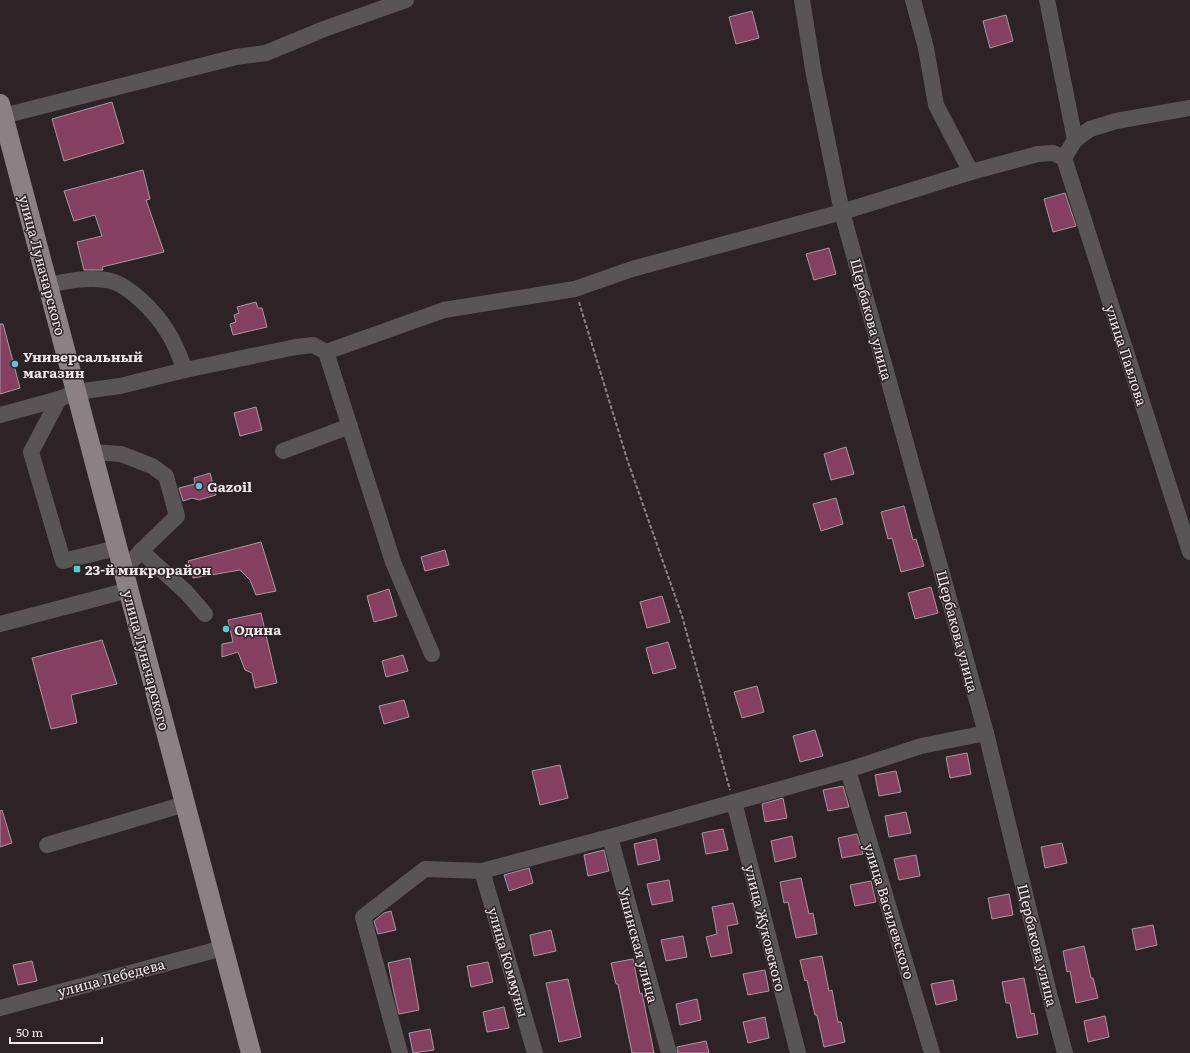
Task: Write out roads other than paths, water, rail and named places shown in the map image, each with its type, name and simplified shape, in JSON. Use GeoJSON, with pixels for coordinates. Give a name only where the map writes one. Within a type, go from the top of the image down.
{"type":"FeatureCollection","features":[{"type":"Feature","properties":{"kind":"main road","name":"улица Луначарского"},"geometry":{"type":"LineString","coordinates":[[2,110],[48,285],[68,396],[92,452],[251,1053]]}},
{"type":"Feature","properties":{"kind":"street"},"geometry":{"type":"LineString","coordinates":[[2,110],[236,57],[266,53],[324,29],[406,0]]}},
{"type":"Feature","properties":{"kind":"street","name":"Щербакова улица"},"geometry":{"type":"LineString","coordinates":[[802,0],[814,75],[842,212],[986,733],[1065,1053]]}},
{"type":"Feature","properties":{"kind":"street"},"geometry":{"type":"LineString","coordinates":[[913,0],[926,48],[936,105],[972,172]]}},
{"type":"Feature","properties":{"kind":"street"},"geometry":{"type":"LineString","coordinates":[[1046,0],[1075,140]]}},
{"type":"Feature","properties":{"kind":"street"},"geometry":{"type":"LineString","coordinates":[[326,352],[444,310],[575,289],[632,269],[842,212],[972,172],[1038,154],[1053,154],[1064,158],[1075,140],[1090,129],[1116,121],[1190,108]]}},
{"type":"Feature","properties":{"kind":"street","name":"улица Павлова"},"geometry":{"type":"LineString","coordinates":[[1064,158],[1190,552]]}},
{"type":"Feature","properties":{"kind":"street"},"geometry":{"type":"LineString","coordinates":[[48,285],[75,279],[107,280],[128,289],[147,306],[168,331],[185,370]]}},
{"type":"Feature","properties":{"kind":"street"},"geometry":{"type":"LineString","coordinates":[[0,415],[68,396],[296,347],[313,345],[326,352],[393,562],[432,654]]}},
{"type":"Feature","properties":{"kind":"street"},"geometry":{"type":"LineString","coordinates":[[68,396],[31,452],[63,561],[118,548]]}},
{"type":"Feature","properties":{"kind":"street"},"geometry":{"type":"LineString","coordinates":[[283,451],[350,426]]}},
{"type":"Feature","properties":{"kind":"street"},"geometry":{"type":"LineString","coordinates":[[92,452],[121,454],[152,466],[166,476],[177,516],[124,570]]}},
{"type":"Feature","properties":{"kind":"street"},"geometry":{"type":"LineString","coordinates":[[141,551],[186,592],[205,614]]}},
{"type":"Feature","properties":{"kind":"street"},"geometry":{"type":"LineString","coordinates":[[0,624],[129,590]]}},
{"type":"Feature","properties":{"kind":"street"},"geometry":{"type":"LineString","coordinates":[[400,1053],[363,917],[424,869],[482,871],[610,837],[848,770],[921,746],[986,733]]}},
{"type":"Feature","properties":{"kind":"street","name":"улица Василевского"},"geometry":{"type":"LineString","coordinates":[[848,770],[932,1053]]}},
{"type":"Feature","properties":{"kind":"street","name":"улица Жуковского"},"geometry":{"type":"LineString","coordinates":[[734,802],[798,1053]]}},
{"type":"Feature","properties":{"kind":"street"},"geometry":{"type":"LineString","coordinates":[[47,845],[185,804]]}},
{"type":"Feature","properties":{"kind":"street","name":"Ушинская улица"},"geometry":{"type":"LineString","coordinates":[[610,837],[669,1053]]}},
{"type":"Feature","properties":{"kind":"street","name":"улица Коммуны"},"geometry":{"type":"LineString","coordinates":[[482,871],[535,1053]]}},
{"type":"Feature","properties":{"kind":"street","name":"улица Лебедева"},"geometry":{"type":"LineString","coordinates":[[0,1008],[223,948]]}},
{"type":"Feature","properties":{"kind":"place","name":"Универсальный магазин"},"geometry":{"type":"Point","coordinates":[15,364]}},
{"type":"Feature","properties":{"kind":"place","name":"Gazoil"},"geometry":{"type":"Point","coordinates":[199,486]}},
{"type":"Feature","properties":{"kind":"place","name":"23-й микрорайон"},"geometry":{"type":"Point","coordinates":[77,569]}},
{"type":"Feature","properties":{"kind":"place","name":"Одина"},"geometry":{"type":"Point","coordinates":[226,629]}}]}
